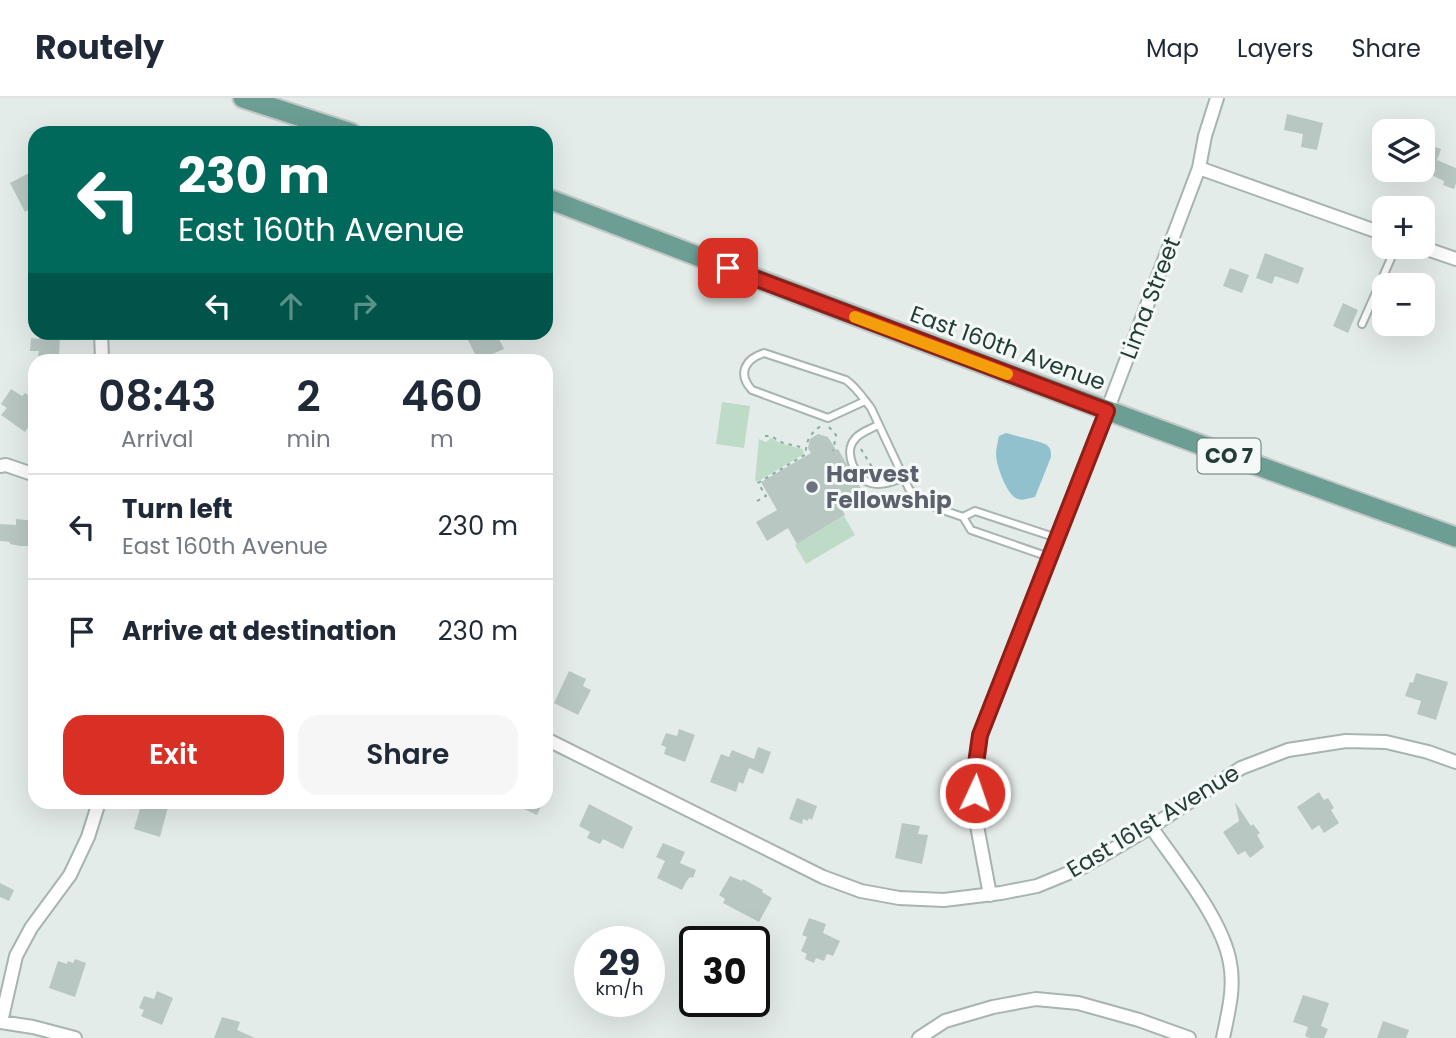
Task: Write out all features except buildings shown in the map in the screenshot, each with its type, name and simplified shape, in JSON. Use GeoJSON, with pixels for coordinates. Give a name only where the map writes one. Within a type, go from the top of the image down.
{"type":"FeatureCollection","features":[{"type":"Feature","properties":{"kind":"main road"},"geometry":{"type":"LineString","coordinates":[[243,98],[329,126]]}},
{"type":"Feature","properties":{"kind":"main road","name":"East 160th Avenue"},"geometry":{"type":"LineString","coordinates":[[553,201],[1107,411],[1456,537]]}},
{"type":"Feature","properties":{"kind":"street","name":"Lima Street"},"geometry":{"type":"LineString","coordinates":[[990,895],[975,814],[975,771],[980,735],[1199,168],[1205,136],[1217,98]]}},
{"type":"Feature","properties":{"kind":"street"},"geometry":{"type":"LineString","coordinates":[[1199,168],[1372,230]]}},
{"type":"Feature","properties":{"kind":"street"},"geometry":{"type":"LineString","coordinates":[[1435,252],[1456,259]]}},
{"type":"Feature","properties":{"kind":"street"},"geometry":{"type":"LineString","coordinates":[[0,466],[28,473]]}},
{"type":"Feature","properties":{"kind":"street","name":"East 161st Avenue"},"geometry":{"type":"LineString","coordinates":[[553,742],[823,877],[861,891],[899,898],[944,900],[1037,886],[1081,868],[1151,827],[1241,768],[1288,750],[1346,741],[1386,742],[1456,762]]}},
{"type":"Feature","properties":{"kind":"street"},"geometry":{"type":"LineString","coordinates":[[75,1038],[0,1022],[16,956],[31,928],[70,876],[88,837],[97,809]]}},
{"type":"Feature","properties":{"kind":"street"},"geometry":{"type":"LineString","coordinates":[[1151,827],[1195,890],[1223,938],[1230,964],[1231,997],[1223,1038]]}},
{"type":"Feature","properties":{"kind":"street"},"geometry":{"type":"LineString","coordinates":[[919,1038],[945,1021],[993,1007],[1036,999],[1078,1003],[1139,1020],[1189,1038]]}},
{"type":"Feature","properties":{"kind":"lane"},"geometry":{"type":"LineString","coordinates":[[1362,324],[1391,259]]}},
{"type":"Feature","properties":{"kind":"lane"},"geometry":{"type":"LineString","coordinates":[[865,401],[828,418],[752,390],[746,384],[744,372],[747,363],[754,356],[764,353],[846,380],[865,401],[909,489],[918,498],[963,517],[971,530],[1049,558]]}},
{"type":"Feature","properties":{"kind":"lane"},"geometry":{"type":"LineString","coordinates":[[878,425],[856,436],[850,444],[851,460],[859,476],[868,482],[884,484],[903,478]]}},
{"type":"Feature","properties":{"kind":"lane"},"geometry":{"type":"LineString","coordinates":[[963,517],[975,512],[1056,538]]}},
{"type":"Feature","properties":{"kind":"path"},"geometry":{"type":"LineString","coordinates":[[757,501],[766,496],[758,482],[806,454],[808,439],[817,429],[825,425],[830,427],[836,435],[834,451]]}},
{"type":"Feature","properties":{"kind":"path"},"geometry":{"type":"LineString","coordinates":[[765,436],[806,449]]}},
{"type":"Feature","properties":{"kind":"path"},"geometry":{"type":"LineString","coordinates":[[860,447],[875,472]]}},
{"type":"Feature","properties":{"kind":"green space"},"geometry":{"type":"Polygon","coordinates":[[[722,402],[750,406],[744,448],[716,444],[722,402]]]}},
{"type":"Feature","properties":{"kind":"green space"},"geometry":{"type":"Polygon","coordinates":[[[771,438],[804,452],[757,482],[759,439],[766,442],[771,438]]]}},
{"type":"Feature","properties":{"kind":"green space"},"geometry":{"type":"Polygon","coordinates":[[[844,516],[855,535],[806,564],[795,545],[844,516]]]}},
{"type":"Feature","properties":{"kind":"water"},"geometry":{"type":"Polygon","coordinates":[[[1006,433],[1045,444],[1050,449],[1051,457],[1035,497],[1024,500],[1014,497],[1003,479],[996,452],[999,436],[1006,433]]]}},
{"type":"Feature","properties":{"kind":"slow traffic"},"geometry":{"type":"LineString","coordinates":[[855,317],[1007,374]]}},
{"type":"Feature","properties":{"kind":"place","name":"Harvest Fellowship"},"geometry":{"type":"Point","coordinates":[812,487]}},
{"type":"Feature","properties":{"kind":"route"},"geometry":{"type":"LineString","coordinates":[[728,268],[1107,411],[980,735],[975,793]]}}]}
